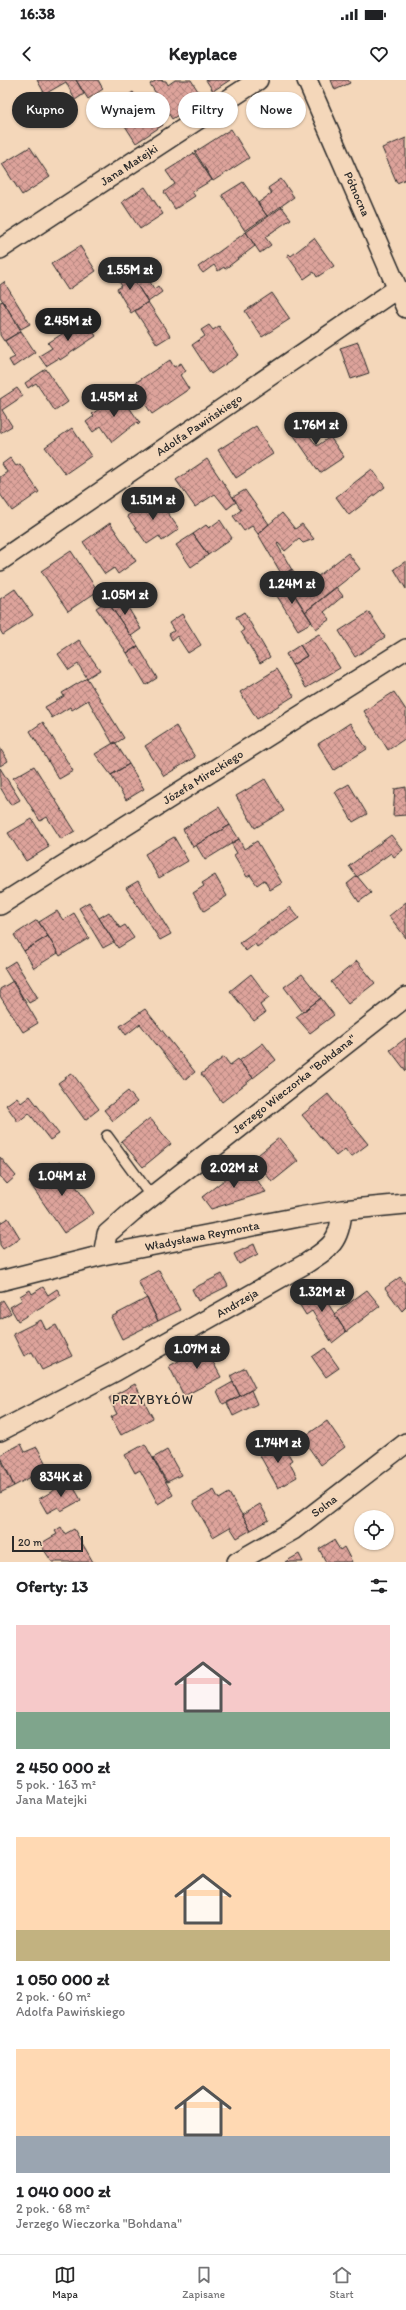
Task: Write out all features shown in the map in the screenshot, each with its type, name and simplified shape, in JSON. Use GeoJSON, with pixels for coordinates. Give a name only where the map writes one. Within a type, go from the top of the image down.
{"type":"FeatureCollection","features":[{"type":"Feature","properties":{"kind":"street","name":"Jana Matejki"},"geometry":{"type":"LineString","coordinates":[[0,249],[258,80]]}},
{"type":"Feature","properties":{"kind":"street","name":"Północna"},"geometry":{"type":"LineString","coordinates":[[307,80],[406,308]]}},
{"type":"Feature","properties":{"kind":"street","name":"Adolfa Pawińskiego"},"geometry":{"type":"LineString","coordinates":[[0,561],[398,288]]}},
{"type":"Feature","properties":{"kind":"street","name":"Józefa Mireckiego"},"geometry":{"type":"LineString","coordinates":[[0,905],[406,649]]}},
{"type":"Feature","properties":{"kind":"street","name":"Jerzego Wieczorka \"Bohdana\""},"geometry":{"type":"LineString","coordinates":[[103,1255],[107,1234],[151,1196],[406,997]]}},
{"type":"Feature","properties":{"kind":"street","name":"Władysława Reymonta"},"geometry":{"type":"LineString","coordinates":[[0,1281],[103,1255],[342,1210],[406,1204]]}},
{"type":"Feature","properties":{"kind":"street","name":"Andrzeja"},"geometry":{"type":"LineString","coordinates":[[0,1431],[116,1371],[310,1261],[329,1248],[337,1238],[341,1227],[342,1210]]}},
{"type":"Feature","properties":{"kind":"street","name":"Solna"},"geometry":{"type":"LineString","coordinates":[[237,1562],[293,1530],[406,1443]]}},
{"type":"Feature","properties":{"kind":"lane"},"geometry":{"type":"LineString","coordinates":[[107,1136],[151,1196]]}},
{"type":"Feature","properties":{"kind":"building"},"geometry":{"type":"Polygon","coordinates":[[[37,80],[76,80],[84,94],[78,98],[78,92],[71,92],[66,82],[48,92],[44,92],[37,80]]]}},
{"type":"Feature","properties":{"kind":"building"},"geometry":{"type":"Polygon","coordinates":[[[76,80],[98,80],[103,89],[98,92],[86,92],[86,96],[76,80]]]}},
{"type":"Feature","properties":{"kind":"building"},"geometry":{"type":"Polygon","coordinates":[[[157,80],[166,81],[168,85],[175,80],[191,80],[199,92],[178,92],[178,115],[172,119],[170,116],[170,92],[155,92],[150,84],[157,80]]]}},
{"type":"Feature","properties":{"kind":"building"},"geometry":{"type":"Polygon","coordinates":[[[206,80],[230,80],[213,91],[206,80]]]}},
{"type":"Feature","properties":{"kind":"building"},"geometry":{"type":"Polygon","coordinates":[[[331,80],[348,80],[350,83],[335,90],[331,80]]]}},
{"type":"Feature","properties":{"kind":"building"},"geometry":{"type":"Polygon","coordinates":[[[126,128],[158,128],[136,143],[126,128]]]}},
{"type":"Feature","properties":{"kind":"building"},"geometry":{"type":"Polygon","coordinates":[[[231,129],[249,158],[213,181],[195,152],[231,129]]]}},
{"type":"Feature","properties":{"kind":"building"},"geometry":{"type":"Polygon","coordinates":[[[406,138],[406,179],[397,183],[382,148],[406,138]]]}},
{"type":"Feature","properties":{"kind":"building"},"geometry":{"type":"Polygon","coordinates":[[[30,147],[50,177],[22,195],[2,164],[30,147]]]}},
{"type":"Feature","properties":{"kind":"building"},"geometry":{"type":"Polygon","coordinates":[[[194,153],[212,180],[192,192],[195,196],[175,209],[164,192],[175,184],[166,171],[194,153]]]}},
{"type":"Feature","properties":{"kind":"building"},"geometry":{"type":"Polygon","coordinates":[[[281,179],[294,197],[267,216],[258,203],[272,193],[268,188],[281,179]]]}},
{"type":"Feature","properties":{"kind":"building"},"geometry":{"type":"Polygon","coordinates":[[[243,182],[267,216],[245,231],[222,195],[243,182]]]}},
{"type":"Feature","properties":{"kind":"building"},"geometry":{"type":"Polygon","coordinates":[[[145,187],[163,214],[140,229],[122,202],[145,187]]]}},
{"type":"Feature","properties":{"kind":"building"},"geometry":{"type":"Polygon","coordinates":[[[282,207],[291,219],[265,237],[271,245],[260,253],[246,232],[282,207]]]}},
{"type":"Feature","properties":{"kind":"building"},"geometry":{"type":"Polygon","coordinates":[[[246,232],[255,246],[225,269],[224,267],[218,271],[214,265],[203,273],[198,267],[246,232]]]}},
{"type":"Feature","properties":{"kind":"building"},"geometry":{"type":"Polygon","coordinates":[[[314,238],[334,266],[317,277],[314,272],[304,279],[287,255],[289,254],[291,256],[314,238]]]}},
{"type":"Feature","properties":{"kind":"building"},"geometry":{"type":"Polygon","coordinates":[[[80,246],[96,271],[68,290],[51,264],[80,246]]]}},
{"type":"Feature","properties":{"kind":"building"},"geometry":{"type":"Polygon","coordinates":[[[138,260],[154,289],[158,286],[162,292],[148,302],[126,268],[138,260]]]}},
{"type":"Feature","properties":{"kind":"building"},"geometry":{"type":"Polygon","coordinates":[[[126,268],[148,302],[131,313],[117,289],[122,286],[115,275],[126,268]]]}},
{"type":"Feature","properties":{"kind":"building"},"geometry":{"type":"Polygon","coordinates":[[[4,282],[30,324],[21,329],[0,297],[0,285],[4,282]]]}},
{"type":"Feature","properties":{"kind":"building"},"geometry":{"type":"Polygon","coordinates":[[[272,293],[290,319],[262,337],[245,311],[272,293]]]}},
{"type":"Feature","properties":{"kind":"building"},"geometry":{"type":"Polygon","coordinates":[[[3,301],[21,331],[4,341],[0,335],[0,302],[3,301]]]}},
{"type":"Feature","properties":{"kind":"building"},"geometry":{"type":"Polygon","coordinates":[[[148,302],[170,336],[157,344],[135,311],[148,302]]]}},
{"type":"Feature","properties":{"kind":"building"},"geometry":{"type":"Polygon","coordinates":[[[85,319],[96,336],[60,360],[59,358],[46,366],[39,356],[52,348],[48,343],[85,319]]]}},
{"type":"Feature","properties":{"kind":"building"},"geometry":{"type":"Polygon","coordinates":[[[209,325],[213,330],[219,326],[239,355],[211,374],[192,345],[205,336],[201,330],[209,325]]]}},
{"type":"Feature","properties":{"kind":"building"},"geometry":{"type":"Polygon","coordinates":[[[21,331],[35,352],[13,367],[9,360],[15,357],[5,341],[21,331]]]}},
{"type":"Feature","properties":{"kind":"building"},"geometry":{"type":"Polygon","coordinates":[[[358,342],[369,373],[351,379],[340,348],[358,342]]]}},
{"type":"Feature","properties":{"kind":"building"},"geometry":{"type":"Polygon","coordinates":[[[170,360],[174,367],[181,363],[186,371],[180,375],[189,389],[152,414],[132,385],[170,360]]]}},
{"type":"Feature","properties":{"kind":"building"},"geometry":{"type":"Polygon","coordinates":[[[46,369],[68,402],[55,411],[36,383],[28,388],[25,383],[46,369]]]}},
{"type":"Feature","properties":{"kind":"building"},"geometry":{"type":"Polygon","coordinates":[[[17,388],[23,396],[2,410],[12,426],[0,433],[0,399],[17,388]]]}},
{"type":"Feature","properties":{"kind":"building"},"geometry":{"type":"Polygon","coordinates":[[[120,394],[140,423],[138,425],[137,422],[112,442],[101,426],[93,432],[86,422],[94,416],[92,414],[120,394]]]}},
{"type":"Feature","properties":{"kind":"building"},"geometry":{"type":"Polygon","coordinates":[[[305,415],[310,423],[304,428],[317,446],[330,437],[344,457],[320,473],[288,427],[305,415]]]}},
{"type":"Feature","properties":{"kind":"building"},"geometry":{"type":"Polygon","coordinates":[[[256,426],[273,454],[236,478],[218,450],[256,426]]]}},
{"type":"Feature","properties":{"kind":"building"},"geometry":{"type":"Polygon","coordinates":[[[72,428],[91,456],[65,474],[45,447],[72,428]]]}},
{"type":"Feature","properties":{"kind":"building"},"geometry":{"type":"Polygon","coordinates":[[[10,458],[16,466],[20,464],[39,492],[12,511],[0,494],[0,477],[7,472],[2,464],[10,458]]]}},
{"type":"Feature","properties":{"kind":"building"},"geometry":{"type":"Polygon","coordinates":[[[207,459],[236,502],[227,509],[215,494],[195,507],[176,480],[207,459]]]}},
{"type":"Feature","properties":{"kind":"building"},"geometry":{"type":"Polygon","coordinates":[[[372,469],[385,487],[349,515],[336,497],[372,469]]]}},
{"type":"Feature","properties":{"kind":"building"},"geometry":{"type":"Polygon","coordinates":[[[245,490],[269,524],[258,534],[252,526],[244,531],[233,516],[241,510],[233,497],[245,490]]]}},
{"type":"Feature","properties":{"kind":"building"},"geometry":{"type":"Polygon","coordinates":[[[156,496],[179,529],[162,541],[159,536],[147,544],[127,516],[156,496]]]}},
{"type":"Feature","properties":{"kind":"building"},"geometry":{"type":"Polygon","coordinates":[[[282,513],[295,529],[302,524],[314,539],[303,543],[299,539],[285,551],[278,543],[277,544],[292,570],[282,575],[258,534],[282,513]]]}},
{"type":"Feature","properties":{"kind":"building"},"geometry":{"type":"Polygon","coordinates":[[[220,520],[232,538],[208,555],[193,534],[206,525],[209,528],[220,520]]]}},
{"type":"Feature","properties":{"kind":"building"},"geometry":{"type":"Polygon","coordinates":[[[110,523],[136,561],[118,574],[114,568],[105,574],[83,542],[110,523]]]}},
{"type":"Feature","properties":{"kind":"building"},"geometry":{"type":"Polygon","coordinates":[[[193,534],[208,555],[191,567],[176,545],[193,534]]]}},
{"type":"Feature","properties":{"kind":"building"},"geometry":{"type":"Polygon","coordinates":[[[71,551],[98,591],[68,611],[41,571],[71,551]]]}},
{"type":"Feature","properties":{"kind":"building"},"geometry":{"type":"Polygon","coordinates":[[[348,553],[360,569],[305,612],[282,575],[292,569],[304,587],[348,553]]]}},
{"type":"Feature","properties":{"kind":"building"},"geometry":{"type":"Polygon","coordinates":[[[406,561],[406,589],[394,569],[406,561]]]}},
{"type":"Feature","properties":{"kind":"building"},"geometry":{"type":"Polygon","coordinates":[[[284,578],[312,622],[298,630],[277,596],[280,594],[274,584],[284,578]]]}},
{"type":"Feature","properties":{"kind":"building"},"geometry":{"type":"Polygon","coordinates":[[[336,587],[343,596],[324,612],[330,619],[316,629],[305,612],[336,587]]]}},
{"type":"Feature","properties":{"kind":"building"},"geometry":{"type":"Polygon","coordinates":[[[15,589],[33,615],[3,635],[0,630],[0,599],[15,589]]]}},
{"type":"Feature","properties":{"kind":"building"},"geometry":{"type":"Polygon","coordinates":[[[121,596],[141,629],[131,636],[109,604],[121,596]]]}},
{"type":"Feature","properties":{"kind":"building"},"geometry":{"type":"Polygon","coordinates":[[[107,601],[138,646],[127,653],[96,608],[107,601]]]}},
{"type":"Feature","properties":{"kind":"building"},"geometry":{"type":"Polygon","coordinates":[[[244,612],[270,657],[260,663],[241,632],[244,630],[236,617],[244,612]]]}},
{"type":"Feature","properties":{"kind":"building"},"geometry":{"type":"Polygon","coordinates":[[[369,612],[385,637],[355,657],[339,631],[369,612]]]}},
{"type":"Feature","properties":{"kind":"building"},"geometry":{"type":"Polygon","coordinates":[[[182,614],[201,645],[188,653],[177,636],[172,640],[169,634],[174,631],[169,623],[182,614]]]}},
{"type":"Feature","properties":{"kind":"building"},"geometry":{"type":"Polygon","coordinates":[[[319,634],[340,668],[306,688],[292,665],[307,656],[300,645],[319,634]]]}},
{"type":"Feature","properties":{"kind":"building"},"geometry":{"type":"Polygon","coordinates":[[[79,640],[100,670],[87,678],[78,664],[69,670],[58,654],[79,640]]]}},
{"type":"Feature","properties":{"kind":"building"},"geometry":{"type":"Polygon","coordinates":[[[300,645],[307,656],[292,665],[286,654],[300,645]]]}},
{"type":"Feature","properties":{"kind":"building"},"geometry":{"type":"Polygon","coordinates":[[[138,646],[157,678],[146,685],[127,653],[138,646]]]}},
{"type":"Feature","properties":{"kind":"building"},"geometry":{"type":"Polygon","coordinates":[[[277,669],[294,696],[257,719],[240,692],[277,669]]]}},
{"type":"Feature","properties":{"kind":"building"},"geometry":{"type":"Polygon","coordinates":[[[87,678],[124,738],[116,743],[113,744],[88,700],[72,710],[70,707],[52,718],[45,707],[64,696],[62,693],[87,678]]]}},
{"type":"Feature","properties":{"kind":"building"},"geometry":{"type":"Polygon","coordinates":[[[394,692],[406,710],[406,738],[388,750],[364,711],[394,692]]]}},
{"type":"Feature","properties":{"kind":"building"},"geometry":{"type":"Polygon","coordinates":[[[43,722],[73,771],[59,779],[30,731],[43,722]]]}},
{"type":"Feature","properties":{"kind":"building"},"geometry":{"type":"Polygon","coordinates":[[[350,723],[367,749],[334,770],[318,744],[350,723]]]}},
{"type":"Feature","properties":{"kind":"building"},"geometry":{"type":"Polygon","coordinates":[[[176,726],[195,757],[164,776],[145,746],[176,726]]]}},
{"type":"Feature","properties":{"kind":"building"},"geometry":{"type":"Polygon","coordinates":[[[115,742],[129,764],[111,775],[95,754],[115,742]]]}},
{"type":"Feature","properties":{"kind":"building"},"geometry":{"type":"Polygon","coordinates":[[[0,748],[8,761],[0,766],[0,748]]]}},
{"type":"Feature","properties":{"kind":"building"},"geometry":{"type":"Polygon","coordinates":[[[129,764],[144,789],[126,800],[111,775],[129,764]]]}},
{"type":"Feature","properties":{"kind":"building"},"geometry":{"type":"Polygon","coordinates":[[[34,766],[75,831],[61,839],[47,817],[40,821],[13,778],[34,766]]]}},
{"type":"Feature","properties":{"kind":"building"},"geometry":{"type":"Polygon","coordinates":[[[0,768],[20,800],[11,805],[0,787],[0,768]]]}},
{"type":"Feature","properties":{"kind":"building"},"geometry":{"type":"Polygon","coordinates":[[[265,779],[284,811],[255,828],[236,796],[265,779]]]}},
{"type":"Feature","properties":{"kind":"building"},"geometry":{"type":"Polygon","coordinates":[[[349,784],[367,814],[353,822],[335,792],[349,784]]]}},
{"type":"Feature","properties":{"kind":"building"},"geometry":{"type":"Polygon","coordinates":[[[406,787],[406,815],[393,816],[395,789],[406,787]]]}},
{"type":"Feature","properties":{"kind":"building"},"geometry":{"type":"Polygon","coordinates":[[[219,807],[230,825],[193,847],[183,829],[219,807]]]}},
{"type":"Feature","properties":{"kind":"building"},"geometry":{"type":"Polygon","coordinates":[[[32,819],[49,847],[26,861],[8,833],[32,819]]]}},
{"type":"Feature","properties":{"kind":"building"},"geometry":{"type":"Polygon","coordinates":[[[230,825],[239,839],[205,860],[196,845],[230,825]]]}},
{"type":"Feature","properties":{"kind":"building"},"geometry":{"type":"Polygon","coordinates":[[[391,835],[403,850],[394,857],[391,853],[357,877],[349,866],[391,835]]]}},
{"type":"Feature","properties":{"kind":"building"},"geometry":{"type":"Polygon","coordinates":[[[174,837],[188,861],[159,878],[145,854],[174,837]]]}},
{"type":"Feature","properties":{"kind":"building"},"geometry":{"type":"Polygon","coordinates":[[[239,839],[244,849],[257,841],[282,883],[270,890],[264,880],[257,885],[250,875],[247,877],[234,855],[237,853],[231,843],[239,839]]]}},
{"type":"Feature","properties":{"kind":"building"},"geometry":{"type":"Polygon","coordinates":[[[215,875],[227,896],[204,911],[193,893],[204,886],[202,883],[215,875]]]}},
{"type":"Feature","properties":{"kind":"building"},"geometry":{"type":"Polygon","coordinates":[[[357,876],[371,893],[359,902],[347,884],[357,876]]]}},
{"type":"Feature","properties":{"kind":"building"},"geometry":{"type":"Polygon","coordinates":[[[138,881],[171,934],[160,940],[126,888],[138,881]]]}},
{"type":"Feature","properties":{"kind":"building"},"geometry":{"type":"Polygon","coordinates":[[[89,902],[114,942],[103,948],[79,908],[89,902]]]}},
{"type":"Feature","properties":{"kind":"building"},"geometry":{"type":"Polygon","coordinates":[[[406,902],[406,938],[389,916],[406,902]]]}},
{"type":"Feature","properties":{"kind":"building"},"geometry":{"type":"Polygon","coordinates":[[[290,907],[299,918],[257,947],[255,944],[246,951],[239,943],[290,907]]]}},
{"type":"Feature","properties":{"kind":"building"},"geometry":{"type":"Polygon","coordinates":[[[57,911],[63,920],[74,913],[89,938],[60,956],[39,922],[57,911]]]}},
{"type":"Feature","properties":{"kind":"building"},"geometry":{"type":"Polygon","coordinates":[[[109,912],[120,928],[125,925],[134,938],[118,948],[99,918],[109,912]]]}},
{"type":"Feature","properties":{"kind":"building"},"geometry":{"type":"Polygon","coordinates":[[[37,920],[48,936],[24,951],[14,935],[37,920]]]}},
{"type":"Feature","properties":{"kind":"building"},"geometry":{"type":"Polygon","coordinates":[[[48,936],[58,953],[34,968],[24,951],[48,936]]]}},
{"type":"Feature","properties":{"kind":"building"},"geometry":{"type":"Polygon","coordinates":[[[15,961],[38,998],[29,1003],[25,997],[23,999],[4,968],[15,961]]]}},
{"type":"Feature","properties":{"kind":"building"},"geometry":{"type":"Polygon","coordinates":[[[357,961],[375,983],[348,1004],[331,982],[357,961]]]}},
{"type":"Feature","properties":{"kind":"building"},"geometry":{"type":"Polygon","coordinates":[[[251,974],[269,998],[260,1005],[265,1013],[254,1021],[230,991],[251,974]]]}},
{"type":"Feature","properties":{"kind":"building"},"geometry":{"type":"Polygon","coordinates":[[[302,974],[321,998],[303,1012],[284,987],[302,974]]]}},
{"type":"Feature","properties":{"kind":"building"},"geometry":{"type":"Polygon","coordinates":[[[13,981],[38,1023],[23,1032],[0,996],[0,989],[13,981]]]}},
{"type":"Feature","properties":{"kind":"building"},"geometry":{"type":"Polygon","coordinates":[[[321,998],[334,1015],[310,1033],[296,1017],[321,998]]]}},
{"type":"Feature","properties":{"kind":"building"},"geometry":{"type":"Polygon","coordinates":[[[145,1009],[195,1072],[185,1080],[140,1024],[126,1035],[120,1026],[145,1009]]]}},
{"type":"Feature","properties":{"kind":"building"},"geometry":{"type":"Polygon","coordinates":[[[406,1038],[406,1071],[390,1050],[406,1038]]]}},
{"type":"Feature","properties":{"kind":"building"},"geometry":{"type":"Polygon","coordinates":[[[263,1043],[276,1060],[253,1078],[239,1061],[263,1043]]]}},
{"type":"Feature","properties":{"kind":"building"},"geometry":{"type":"Polygon","coordinates":[[[224,1057],[230,1065],[238,1059],[253,1078],[222,1102],[201,1074],[224,1057]]]}},
{"type":"Feature","properties":{"kind":"building"},"geometry":{"type":"Polygon","coordinates":[[[72,1073],[99,1109],[85,1120],[58,1083],[72,1073]]]}},
{"type":"Feature","properties":{"kind":"building"},"geometry":{"type":"Polygon","coordinates":[[[128,1091],[137,1102],[113,1121],[104,1110],[128,1091]]]}},
{"type":"Feature","properties":{"kind":"building"},"geometry":{"type":"Polygon","coordinates":[[[328,1094],[368,1144],[351,1157],[345,1149],[336,1156],[302,1115],[328,1094]]]}},
{"type":"Feature","properties":{"kind":"building"},"geometry":{"type":"Polygon","coordinates":[[[30,1096],[59,1134],[50,1140],[29,1113],[18,1122],[6,1105],[17,1097],[21,1103],[30,1096]]]}},
{"type":"Feature","properties":{"kind":"building"},"geometry":{"type":"Polygon","coordinates":[[[150,1118],[171,1144],[143,1167],[121,1141],[150,1118]]]}},
{"type":"Feature","properties":{"kind":"building"},"geometry":{"type":"Polygon","coordinates":[[[279,1138],[298,1161],[272,1182],[254,1158],[279,1138]]]}},
{"type":"Feature","properties":{"kind":"building"},"geometry":{"type":"Polygon","coordinates":[[[0,1157],[16,1176],[7,1184],[0,1176],[0,1157]]]}},
{"type":"Feature","properties":{"kind":"building"},"geometry":{"type":"Polygon","coordinates":[[[60,1162],[94,1213],[64,1233],[29,1182],[60,1162]]]}},
{"type":"Feature","properties":{"kind":"building"},"geometry":{"type":"Polygon","coordinates":[[[245,1164],[266,1192],[211,1209],[202,1197],[245,1164]]]}},
{"type":"Feature","properties":{"kind":"building"},"geometry":{"type":"Polygon","coordinates":[[[8,1218],[20,1238],[3,1249],[0,1245],[0,1223],[8,1218]]]}},
{"type":"Feature","properties":{"kind":"building"},"geometry":{"type":"Polygon","coordinates":[[[254,1244],[258,1254],[239,1264],[234,1254],[254,1244]]]}},
{"type":"Feature","properties":{"kind":"building"},"geometry":{"type":"Polygon","coordinates":[[[159,1270],[180,1310],[158,1321],[138,1281],[159,1270]]]}},
{"type":"Feature","properties":{"kind":"building"},"geometry":{"type":"Polygon","coordinates":[[[222,1274],[228,1286],[198,1301],[192,1289],[222,1274]]]}},
{"type":"Feature","properties":{"kind":"building"},"geometry":{"type":"Polygon","coordinates":[[[400,1277],[406,1285],[406,1307],[402,1311],[385,1288],[400,1277]]]}},
{"type":"Feature","properties":{"kind":"building"},"geometry":{"type":"Polygon","coordinates":[[[317,1286],[346,1332],[332,1343],[312,1311],[306,1315],[296,1299],[317,1286]]]}},
{"type":"Feature","properties":{"kind":"building"},"geometry":{"type":"Polygon","coordinates":[[[43,1287],[48,1295],[57,1289],[61,1295],[18,1321],[10,1307],[22,1300],[20,1296],[30,1290],[32,1294],[43,1287]]]}},
{"type":"Feature","properties":{"kind":"building"},"geometry":{"type":"Polygon","coordinates":[[[367,1290],[380,1306],[346,1332],[334,1314],[367,1290]]]}},
{"type":"Feature","properties":{"kind":"building"},"geometry":{"type":"Polygon","coordinates":[[[147,1298],[158,1321],[122,1339],[111,1317],[147,1298]]]}},
{"type":"Feature","properties":{"kind":"building"},"geometry":{"type":"Polygon","coordinates":[[[3,1300],[11,1313],[0,1319],[0,1302],[3,1300]]]}},
{"type":"Feature","properties":{"kind":"building"},"geometry":{"type":"Polygon","coordinates":[[[41,1320],[46,1330],[56,1325],[72,1356],[42,1370],[32,1352],[24,1356],[13,1334],[41,1320]]]}},
{"type":"Feature","properties":{"kind":"building"},"geometry":{"type":"Polygon","coordinates":[[[213,1343],[221,1358],[213,1362],[221,1377],[184,1396],[169,1366],[213,1343]]]}},
{"type":"Feature","properties":{"kind":"building"},"geometry":{"type":"Polygon","coordinates":[[[325,1348],[339,1368],[326,1377],[312,1357],[325,1348]]]}},
{"type":"Feature","properties":{"kind":"building"},"geometry":{"type":"Polygon","coordinates":[[[245,1368],[255,1388],[240,1396],[230,1376],[245,1368]]]}},
{"type":"Feature","properties":{"kind":"building"},"geometry":{"type":"Polygon","coordinates":[[[233,1382],[240,1396],[223,1404],[217,1391],[233,1382]]]}},
{"type":"Feature","properties":{"kind":"building"},"geometry":{"type":"Polygon","coordinates":[[[135,1384],[153,1418],[121,1435],[111,1417],[117,1414],[109,1398],[135,1384]]]}},
{"type":"Feature","properties":{"kind":"building"},"geometry":{"type":"Polygon","coordinates":[[[251,1390],[257,1404],[233,1416],[227,1403],[251,1390]]]}},
{"type":"Feature","properties":{"kind":"building"},"geometry":{"type":"Polygon","coordinates":[[[327,1421],[345,1447],[321,1465],[302,1438],[327,1421]]]}},
{"type":"Feature","properties":{"kind":"building"},"geometry":{"type":"Polygon","coordinates":[[[280,1440],[292,1460],[289,1462],[297,1477],[278,1488],[258,1452],[280,1440]]]}},
{"type":"Feature","properties":{"kind":"building"},"geometry":{"type":"Polygon","coordinates":[[[21,1444],[25,1452],[37,1447],[48,1468],[14,1486],[0,1455],[21,1444]]]}},
{"type":"Feature","properties":{"kind":"building"},"geometry":{"type":"Polygon","coordinates":[[[145,1444],[173,1495],[158,1504],[140,1470],[135,1473],[125,1455],[145,1444]]]}},
{"type":"Feature","properties":{"kind":"building"},"geometry":{"type":"Polygon","coordinates":[[[167,1450],[181,1475],[167,1482],[153,1458],[167,1450]]]}},
{"type":"Feature","properties":{"kind":"building"},"geometry":{"type":"Polygon","coordinates":[[[0,1458],[14,1486],[0,1493],[0,1458]]]}},
{"type":"Feature","properties":{"kind":"building"},"geometry":{"type":"Polygon","coordinates":[[[70,1481],[81,1500],[61,1511],[58,1507],[47,1513],[39,1499],[70,1481]]]}},
{"type":"Feature","properties":{"kind":"building"},"geometry":{"type":"Polygon","coordinates":[[[214,1490],[219,1499],[229,1493],[251,1530],[237,1538],[230,1527],[213,1537],[193,1502],[214,1490]]]}},
{"type":"Feature","properties":{"kind":"building"},"geometry":{"type":"Polygon","coordinates":[[[260,1504],[269,1520],[251,1530],[242,1515],[260,1504]]]}},
{"type":"Feature","properties":{"kind":"building"},"geometry":{"type":"Polygon","coordinates":[[[61,1527],[65,1534],[74,1529],[93,1562],[52,1562],[40,1544],[57,1534],[55,1531],[61,1527]]]}},
{"type":"Feature","properties":{"kind":"building"},"geometry":{"type":"Polygon","coordinates":[[[334,1540],[340,1550],[344,1547],[352,1562],[326,1562],[319,1549],[334,1540]]]}},
{"type":"Feature","properties":{"kind":"building"},"geometry":{"type":"Polygon","coordinates":[[[299,1554],[303,1562],[285,1562],[299,1554]]]}},
{"type":"Feature","properties":{"kind":"district","name":"PRZYBYŁÓW"},"geometry":{"type":"Point","coordinates":[153,1399]}}]}
